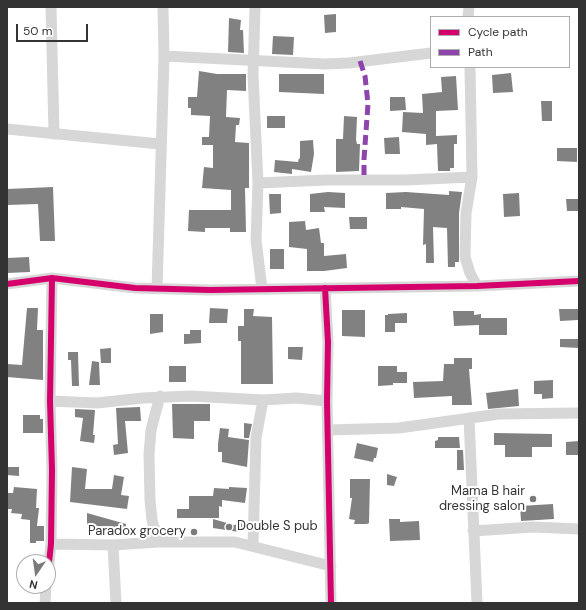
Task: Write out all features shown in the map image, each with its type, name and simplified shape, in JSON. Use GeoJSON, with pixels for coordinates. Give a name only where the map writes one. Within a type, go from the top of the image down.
{"type":"FeatureCollection","features":[{"type":"Feature","properties":{"kind":"street"},"geometry":{"type":"LineString","coordinates":[[51,7],[54,134]]}},
{"type":"Feature","properties":{"kind":"street"},"geometry":{"type":"LineString","coordinates":[[157,289],[160,144],[164,56],[163,7]]}},
{"type":"Feature","properties":{"kind":"street"},"geometry":{"type":"LineString","coordinates":[[255,7],[253,60],[258,183],[256,240],[262,290]]}},
{"type":"Feature","properties":{"kind":"street"},"geometry":{"type":"LineString","coordinates":[[164,56],[318,64],[350,63],[430,53]]}},
{"type":"Feature","properties":{"kind":"street"},"geometry":{"type":"LineString","coordinates":[[470,68],[472,177],[466,213],[465,257],[470,273],[477,286]]}},
{"type":"Feature","properties":{"kind":"street"},"geometry":{"type":"LineString","coordinates":[[7,129],[160,144]]}},
{"type":"Feature","properties":{"kind":"street"},"geometry":{"type":"LineString","coordinates":[[258,183],[472,177]]}},
{"type":"Feature","properties":{"kind":"street"},"geometry":{"type":"LineString","coordinates":[[50,554],[52,470],[50,401],[52,278]]}},
{"type":"Feature","properties":{"kind":"street"},"geometry":{"type":"LineString","coordinates":[[7,284],[52,278],[157,289],[262,290],[477,286],[579,281]]}},
{"type":"Feature","properties":{"kind":"street"},"geometry":{"type":"LineString","coordinates":[[325,288],[328,336],[327,401],[329,430],[331,603]]}},
{"type":"Feature","properties":{"kind":"street"},"geometry":{"type":"LineString","coordinates":[[50,401],[97,403],[160,396],[191,396],[263,400],[296,398],[327,401]]}},
{"type":"Feature","properties":{"kind":"street"},"geometry":{"type":"LineString","coordinates":[[158,542],[150,500],[149,454],[151,430],[160,396]]}},
{"type":"Feature","properties":{"kind":"street"},"geometry":{"type":"LineString","coordinates":[[253,545],[256,438],[263,400]]}},
{"type":"Feature","properties":{"kind":"street"},"geometry":{"type":"LineString","coordinates":[[329,430],[399,428],[499,414],[579,413]]}},
{"type":"Feature","properties":{"kind":"street"},"geometry":{"type":"LineString","coordinates":[[469,418],[477,603]]}},
{"type":"Feature","properties":{"kind":"street"},"geometry":{"type":"LineString","coordinates":[[473,531],[533,526],[579,529]]}},
{"type":"Feature","properties":{"kind":"street"},"geometry":{"type":"LineString","coordinates":[[51,544],[113,545],[158,542],[217,541],[253,545],[331,566]]}},
{"type":"Feature","properties":{"kind":"street"},"geometry":{"type":"LineString","coordinates":[[113,545],[116,603]]}},
{"type":"Feature","properties":{"kind":"building"},"geometry":{"type":"Polygon","coordinates":[[[336,14],[336,32],[325,33],[324,15],[336,14]]]}},
{"type":"Feature","properties":{"kind":"building"},"geometry":{"type":"Polygon","coordinates":[[[229,18],[241,20],[240,30],[243,30],[244,53],[228,52],[229,18]]]}},
{"type":"Feature","properties":{"kind":"building"},"geometry":{"type":"Polygon","coordinates":[[[273,36],[294,37],[293,55],[272,54],[273,36]]]}},
{"type":"Feature","properties":{"kind":"building"},"geometry":{"type":"Polygon","coordinates":[[[199,71],[217,74],[246,74],[246,91],[227,90],[226,117],[240,118],[239,125],[236,125],[235,142],[249,143],[249,188],[245,188],[246,232],[230,232],[230,228],[205,228],[205,232],[188,231],[189,210],[231,210],[231,190],[202,188],[204,167],[213,168],[213,145],[202,145],[202,137],[209,137],[210,116],[191,115],[191,108],[188,108],[188,97],[197,97],[199,71]]]}},
{"type":"Feature","properties":{"kind":"building"},"geometry":{"type":"Polygon","coordinates":[[[511,73],[513,92],[493,93],[492,75],[511,73]]]}},
{"type":"Feature","properties":{"kind":"building"},"geometry":{"type":"Polygon","coordinates":[[[279,74],[324,74],[324,94],[279,92],[279,74]]]}},
{"type":"Feature","properties":{"kind":"building"},"geometry":{"type":"Polygon","coordinates":[[[456,76],[458,110],[436,111],[436,136],[457,135],[457,144],[454,144],[454,168],[450,168],[450,171],[438,171],[437,144],[426,145],[426,134],[402,132],[403,112],[423,113],[422,94],[442,92],[441,77],[456,76]]]}},
{"type":"Feature","properties":{"kind":"building"},"geometry":{"type":"Polygon","coordinates":[[[390,97],[405,97],[406,110],[390,111],[390,97]]]}},
{"type":"Feature","properties":{"kind":"building"},"geometry":{"type":"Polygon","coordinates":[[[541,101],[552,101],[552,121],[542,121],[541,101]]]}},
{"type":"Feature","properties":{"kind":"building"},"geometry":{"type":"Polygon","coordinates":[[[267,116],[285,116],[285,128],[267,128],[267,116]]]}},
{"type":"Feature","properties":{"kind":"building"},"geometry":{"type":"Polygon","coordinates":[[[344,116],[357,117],[356,140],[357,144],[360,144],[359,171],[336,172],[336,139],[343,139],[344,116]]]}},
{"type":"Feature","properties":{"kind":"building"},"geometry":{"type":"Polygon","coordinates":[[[399,137],[400,154],[385,154],[384,138],[399,137]]]}},
{"type":"Feature","properties":{"kind":"building"},"geometry":{"type":"Polygon","coordinates":[[[313,140],[314,154],[311,172],[292,169],[292,174],[274,172],[275,160],[298,162],[299,158],[300,159],[300,141],[313,140]]]}},
{"type":"Feature","properties":{"kind":"building"},"geometry":{"type":"Polygon","coordinates":[[[557,148],[577,148],[577,162],[557,161],[557,148]]]}},
{"type":"Feature","properties":{"kind":"building"},"geometry":{"type":"Polygon","coordinates":[[[53,187],[55,241],[40,241],[38,204],[7,205],[7,189],[53,187]]]}},
{"type":"Feature","properties":{"kind":"building"},"geometry":{"type":"Polygon","coordinates":[[[449,191],[462,192],[459,213],[459,262],[455,262],[455,267],[448,267],[447,228],[433,227],[434,263],[426,263],[426,244],[423,245],[424,209],[401,207],[401,209],[386,209],[386,193],[406,192],[449,195],[449,191]]]}},
{"type":"Feature","properties":{"kind":"building"},"geometry":{"type":"Polygon","coordinates":[[[328,192],[345,193],[345,208],[324,207],[325,212],[310,212],[310,194],[328,192]]]}},
{"type":"Feature","properties":{"kind":"building"},"geometry":{"type":"Polygon","coordinates":[[[519,193],[520,216],[504,217],[503,194],[519,193]]]}},
{"type":"Feature","properties":{"kind":"building"},"geometry":{"type":"Polygon","coordinates":[[[269,194],[281,194],[281,213],[270,214],[269,194]]]}},
{"type":"Feature","properties":{"kind":"building"},"geometry":{"type":"Polygon","coordinates":[[[566,199],[578,199],[578,211],[567,211],[566,199]]]}},
{"type":"Feature","properties":{"kind":"building"},"geometry":{"type":"Polygon","coordinates":[[[349,217],[367,217],[367,229],[350,229],[349,217]]]}},
{"type":"Feature","properties":{"kind":"building"},"geometry":{"type":"Polygon","coordinates":[[[305,221],[306,230],[319,228],[321,243],[324,243],[324,256],[346,254],[347,268],[324,271],[307,271],[307,249],[289,247],[289,222],[305,221]]]}},
{"type":"Feature","properties":{"kind":"building"},"geometry":{"type":"Polygon","coordinates":[[[270,249],[284,249],[284,269],[270,269],[270,249]]]}},
{"type":"Feature","properties":{"kind":"building"},"geometry":{"type":"Polygon","coordinates":[[[29,257],[30,272],[7,273],[7,258],[29,257]]]}},
{"type":"Feature","properties":{"kind":"building"},"geometry":{"type":"Polygon","coordinates":[[[27,308],[38,308],[37,330],[43,330],[43,380],[7,377],[7,364],[22,365],[27,308]]]}},
{"type":"Feature","properties":{"kind":"building"},"geometry":{"type":"Polygon","coordinates":[[[210,308],[228,309],[227,323],[209,323],[210,308]]]}},
{"type":"Feature","properties":{"kind":"building"},"geometry":{"type":"Polygon","coordinates":[[[244,309],[254,309],[253,316],[272,317],[273,384],[241,384],[241,341],[238,341],[238,326],[244,326],[244,309]]]}},
{"type":"Feature","properties":{"kind":"building"},"geometry":{"type":"Polygon","coordinates":[[[559,309],[578,309],[578,320],[560,321],[559,309]]]}},
{"type":"Feature","properties":{"kind":"building"},"geometry":{"type":"Polygon","coordinates":[[[342,310],[365,310],[365,337],[342,336],[342,310]]]}},
{"type":"Feature","properties":{"kind":"building"},"geometry":{"type":"Polygon","coordinates":[[[453,311],[474,311],[474,315],[481,314],[481,318],[507,318],[507,335],[479,335],[479,325],[454,326],[453,311]]]}},
{"type":"Feature","properties":{"kind":"building"},"geometry":{"type":"Polygon","coordinates":[[[407,313],[407,323],[395,323],[395,332],[385,332],[385,315],[407,313]]]}},
{"type":"Feature","properties":{"kind":"building"},"geometry":{"type":"Polygon","coordinates":[[[150,314],[163,314],[163,332],[150,334],[150,314]]]}},
{"type":"Feature","properties":{"kind":"building"},"geometry":{"type":"Polygon","coordinates":[[[190,330],[201,330],[201,343],[184,344],[184,334],[190,334],[190,330]]]}},
{"type":"Feature","properties":{"kind":"building"},"geometry":{"type":"Polygon","coordinates":[[[560,339],[579,339],[579,348],[560,347],[560,339]]]}},
{"type":"Feature","properties":{"kind":"building"},"geometry":{"type":"Polygon","coordinates":[[[288,347],[303,347],[302,360],[288,359],[288,347]]]}},
{"type":"Feature","properties":{"kind":"building"},"geometry":{"type":"Polygon","coordinates":[[[111,348],[111,363],[101,363],[100,349],[111,348]]]}},
{"type":"Feature","properties":{"kind":"building"},"geometry":{"type":"Polygon","coordinates":[[[68,352],[78,352],[79,386],[72,386],[71,360],[68,360],[68,352]]]}},
{"type":"Feature","properties":{"kind":"building"},"geometry":{"type":"Polygon","coordinates":[[[454,358],[472,358],[472,369],[469,369],[472,405],[452,405],[452,396],[414,398],[413,382],[443,381],[444,364],[454,364],[454,358]]]}},
{"type":"Feature","properties":{"kind":"building"},"geometry":{"type":"Polygon","coordinates":[[[92,361],[99,362],[100,385],[89,385],[92,361]]]}},
{"type":"Feature","properties":{"kind":"building"},"geometry":{"type":"Polygon","coordinates":[[[169,366],[186,366],[186,382],[169,382],[169,366]]]}},
{"type":"Feature","properties":{"kind":"building"},"geometry":{"type":"Polygon","coordinates":[[[378,366],[397,366],[397,372],[407,372],[407,383],[393,383],[393,385],[378,386],[378,366]]]}},
{"type":"Feature","properties":{"kind":"building"},"geometry":{"type":"Polygon","coordinates":[[[553,380],[553,398],[542,399],[542,394],[534,394],[534,381],[553,380]]]}},
{"type":"Feature","properties":{"kind":"building"},"geometry":{"type":"Polygon","coordinates":[[[518,389],[519,406],[488,409],[486,393],[518,389]]]}},
{"type":"Feature","properties":{"kind":"building"},"geometry":{"type":"Polygon","coordinates":[[[172,404],[210,404],[210,421],[194,421],[194,439],[173,438],[172,404]]]}},
{"type":"Feature","properties":{"kind":"building"},"geometry":{"type":"Polygon","coordinates":[[[140,407],[141,421],[125,421],[128,453],[114,455],[113,445],[118,444],[116,408],[140,407]]]}},
{"type":"Feature","properties":{"kind":"building"},"geometry":{"type":"Polygon","coordinates":[[[75,409],[95,410],[93,435],[95,435],[94,443],[80,441],[83,418],[75,417],[75,409]]]}},
{"type":"Feature","properties":{"kind":"building"},"geometry":{"type":"Polygon","coordinates":[[[23,415],[40,415],[40,419],[43,419],[43,433],[23,433],[23,415]]]}},
{"type":"Feature","properties":{"kind":"building"},"geometry":{"type":"Polygon","coordinates":[[[244,423],[252,424],[249,438],[244,438],[244,423]]]}},
{"type":"Feature","properties":{"kind":"building"},"geometry":{"type":"Polygon","coordinates":[[[220,428],[229,429],[228,437],[249,440],[247,467],[222,462],[222,452],[218,452],[220,428]]]}},
{"type":"Feature","properties":{"kind":"building"},"geometry":{"type":"Polygon","coordinates":[[[494,433],[552,434],[552,447],[532,447],[532,457],[505,457],[505,445],[494,445],[494,433]]]}},
{"type":"Feature","properties":{"kind":"building"},"geometry":{"type":"Polygon","coordinates":[[[438,437],[459,437],[460,448],[435,448],[435,441],[438,440],[438,437]]]}},
{"type":"Feature","properties":{"kind":"building"},"geometry":{"type":"Polygon","coordinates":[[[579,441],[579,455],[566,455],[566,442],[579,441]]]}},
{"type":"Feature","properties":{"kind":"building"},"geometry":{"type":"Polygon","coordinates":[[[357,443],[378,448],[376,458],[374,458],[373,462],[354,458],[357,443]]]}},
{"type":"Feature","properties":{"kind":"building"},"geometry":{"type":"Polygon","coordinates":[[[457,450],[463,450],[464,470],[457,470],[457,450]]]}},
{"type":"Feature","properties":{"kind":"building"},"geometry":{"type":"Polygon","coordinates":[[[7,467],[19,467],[19,476],[7,475],[7,467]]]}},
{"type":"Feature","properties":{"kind":"building"},"geometry":{"type":"Polygon","coordinates":[[[72,467],[87,469],[85,489],[112,489],[114,475],[124,477],[121,495],[129,496],[127,509],[70,502],[72,467]]]}},
{"type":"Feature","properties":{"kind":"building"},"geometry":{"type":"Polygon","coordinates":[[[387,474],[397,477],[394,486],[387,485],[387,474]]]}},
{"type":"Feature","properties":{"kind":"building"},"geometry":{"type":"Polygon","coordinates":[[[350,479],[370,479],[369,523],[367,524],[354,524],[355,520],[349,519],[352,498],[350,498],[350,479]]]}},
{"type":"Feature","properties":{"kind":"building"},"geometry":{"type":"Polygon","coordinates":[[[14,487],[37,489],[36,508],[39,508],[37,526],[44,526],[44,541],[30,543],[30,520],[21,519],[22,514],[11,513],[12,509],[7,509],[7,493],[13,493],[14,487]]]}},
{"type":"Feature","properties":{"kind":"building"},"geometry":{"type":"Polygon","coordinates":[[[229,487],[247,488],[245,503],[222,500],[222,507],[219,506],[219,518],[177,518],[177,509],[189,509],[189,496],[213,496],[214,488],[229,489],[229,487]]]}},
{"type":"Feature","properties":{"kind":"building"},"geometry":{"type":"Polygon","coordinates":[[[553,504],[554,519],[521,521],[520,506],[553,504]]]}},
{"type":"Feature","properties":{"kind":"building"},"geometry":{"type":"Polygon","coordinates":[[[87,513],[126,524],[126,527],[87,526],[87,513]]]}},
{"type":"Feature","properties":{"kind":"building"},"geometry":{"type":"Polygon","coordinates":[[[213,519],[234,525],[247,522],[246,530],[239,532],[213,528],[213,519]]]}},
{"type":"Feature","properties":{"kind":"building"},"geometry":{"type":"Polygon","coordinates":[[[389,519],[400,519],[400,522],[419,521],[420,540],[390,541],[389,519]]]}},
{"type":"Feature","properties":{"kind":"marked path"},"geometry":{"type":"LineString","coordinates":[[360,61],[365,76],[368,104],[364,180]]}},
{"type":"Feature","properties":{"kind":"cycle path"},"geometry":{"type":"LineString","coordinates":[[7,284],[52,278],[135,288],[210,290],[477,286],[579,281]]}},
{"type":"Feature","properties":{"kind":"cycle path"},"geometry":{"type":"LineString","coordinates":[[50,554],[52,470],[50,401],[52,278]]}},
{"type":"Feature","properties":{"kind":"cycle path"},"geometry":{"type":"LineString","coordinates":[[325,288],[328,342],[327,401],[331,603]]}},
{"type":"Feature","properties":{"kind":"place","name":"Mama B hair dressing salon"},"geometry":{"type":"Point","coordinates":[533,499]}},
{"type":"Feature","properties":{"kind":"place","name":"Double S pub"},"geometry":{"type":"Point","coordinates":[229,527]}},
{"type":"Feature","properties":{"kind":"place","name":"Paradox grocery"},"geometry":{"type":"Point","coordinates":[194,532]}}]}
